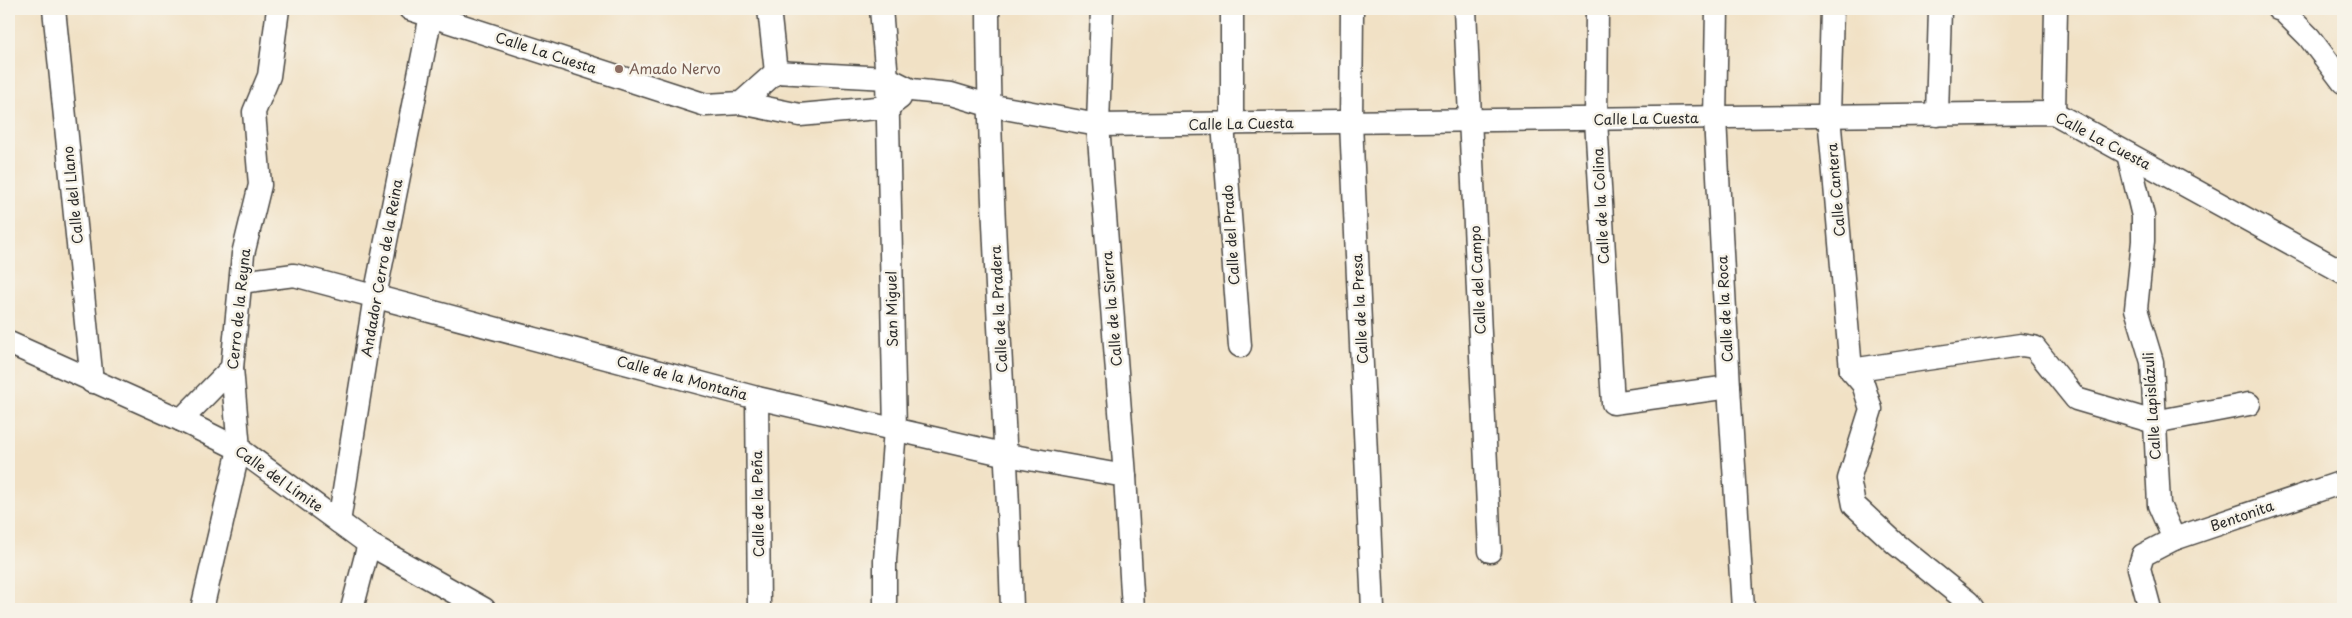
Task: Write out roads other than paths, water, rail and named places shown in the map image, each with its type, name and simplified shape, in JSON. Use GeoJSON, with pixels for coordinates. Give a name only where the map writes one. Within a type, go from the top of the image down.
{"type":"FeatureCollection","features":[{"type":"Feature","properties":{"kind":"street","name":"Calle del Llano"},"geometry":{"type":"LineString","coordinates":[[54,9],[92,382]]}},
{"type":"Feature","properties":{"kind":"street","name":"Cerro de la Reyna"},"geometry":{"type":"LineString","coordinates":[[202,609],[239,449],[232,368],[243,254],[260,185],[254,112],[269,76],[278,9]]}},
{"type":"Feature","properties":{"kind":"street"},"geometry":{"type":"LineString","coordinates":[[741,103],[776,72],[769,9]]}},
{"type":"Feature","properties":{"kind":"street","name":"San Miguel"},"geometry":{"type":"LineString","coordinates":[[881,9],[888,107],[895,430],[884,560],[885,609]]}},
{"type":"Feature","properties":{"kind":"street","name":"Calle de la Pradera"},"geometry":{"type":"LineString","coordinates":[[988,9],[988,105],[1007,455],[1012,609]]}},
{"type":"Feature","properties":{"kind":"street","name":"Calle de la Sierra"},"geometry":{"type":"LineString","coordinates":[[1102,9],[1098,125],[1125,476],[1133,609]]}},
{"type":"Feature","properties":{"kind":"street","name":"Calle del Prado"},"geometry":{"type":"LineString","coordinates":[[1232,9],[1227,124],[1240,346]]}},
{"type":"Feature","properties":{"kind":"street","name":"Calle de la Presa"},"geometry":{"type":"LineString","coordinates":[[1352,9],[1351,123],[1373,609]]}},
{"type":"Feature","properties":{"kind":"street","name":"Calle del Campo"},"geometry":{"type":"LineString","coordinates":[[1465,9],[1490,551]]}},
{"type":"Feature","properties":{"kind":"street","name":"Calle de la Colina"},"geometry":{"type":"LineString","coordinates":[[1597,9],[1596,120],[1613,403],[1729,387]]}},
{"type":"Feature","properties":{"kind":"street","name":"Calle de la Roca"},"geometry":{"type":"LineString","coordinates":[[1718,9],[1715,118],[1729,387],[1744,609]]}},
{"type":"Feature","properties":{"kind":"street","name":"Calle Cantera"},"geometry":{"type":"LineString","coordinates":[[1832,9],[1829,116],[1851,370]]}},
{"type":"Feature","properties":{"kind":"street"},"geometry":{"type":"LineString","coordinates":[[1937,115],[1940,9]]}},
{"type":"Feature","properties":{"kind":"street"},"geometry":{"type":"LineString","coordinates":[[2054,113],[2056,9]]}},
{"type":"Feature","properties":{"kind":"street"},"geometry":{"type":"LineString","coordinates":[[2281,9],[2309,37],[2343,82]]}},
{"type":"Feature","properties":{"kind":"street","name":"Calle La Cuesta"},"geometry":{"type":"LineString","coordinates":[[420,12],[706,106],[741,103],[800,115],[888,107]]}},
{"type":"Feature","properties":{"kind":"street","name":"Andador Cerro de la Reina"},"geometry":{"type":"LineString","coordinates":[[339,522],[420,12]]}},
{"type":"Feature","properties":{"kind":"street","name":"Calle La Cuesta"},"geometry":{"type":"LineString","coordinates":[[776,72],[887,78],[911,90],[951,94],[988,105],[1098,125],[1470,122],[2054,113],[2343,272]]}},
{"type":"Feature","properties":{"kind":"street"},"geometry":{"type":"LineString","coordinates":[[888,107],[911,90]]}},
{"type":"Feature","properties":{"kind":"street","name":"Calle Lapislázuli"},"geometry":{"type":"LineString","coordinates":[[2128,154],[2142,216],[2143,241],[2136,309],[2152,362],[2159,505],[2174,539]]}},
{"type":"Feature","properties":{"kind":"street","name":"Calle de la Montaña"},"geometry":{"type":"LineString","coordinates":[[241,282],[294,275],[757,398],[1007,455],[1125,476]]}},
{"type":"Feature","properties":{"kind":"street","name":"Calle del Límite"},"geometry":{"type":"LineString","coordinates":[[9,343],[180,420],[239,449],[368,544],[484,609]]}},
{"type":"Feature","properties":{"kind":"street"},"geometry":{"type":"LineString","coordinates":[[1851,370],[2021,345],[2034,347],[2076,398],[2154,422],[2249,404]]}},
{"type":"Feature","properties":{"kind":"street"},"geometry":{"type":"LineString","coordinates":[[180,420],[232,368]]}},
{"type":"Feature","properties":{"kind":"street"},"geometry":{"type":"LineString","coordinates":[[1851,370],[1863,384],[1871,409],[1849,479],[1854,504],[1896,544],[1968,602],[1973,609]]}},
{"type":"Feature","properties":{"kind":"street","name":"Calle de la Peña"},"geometry":{"type":"LineString","coordinates":[[757,398],[759,609]]}},
{"type":"Feature","properties":{"kind":"street","name":"Bentonita"},"geometry":{"type":"LineString","coordinates":[[2150,609],[2139,568],[2143,555],[2174,539],[2343,482]]}},
{"type":"Feature","properties":{"kind":"street"},"geometry":{"type":"LineString","coordinates":[[352,609],[368,544]]}},
{"type":"Feature","properties":{"kind":"place","name":"Amado Nervo"},"geometry":{"type":"Point","coordinates":[619,69]}}]}
